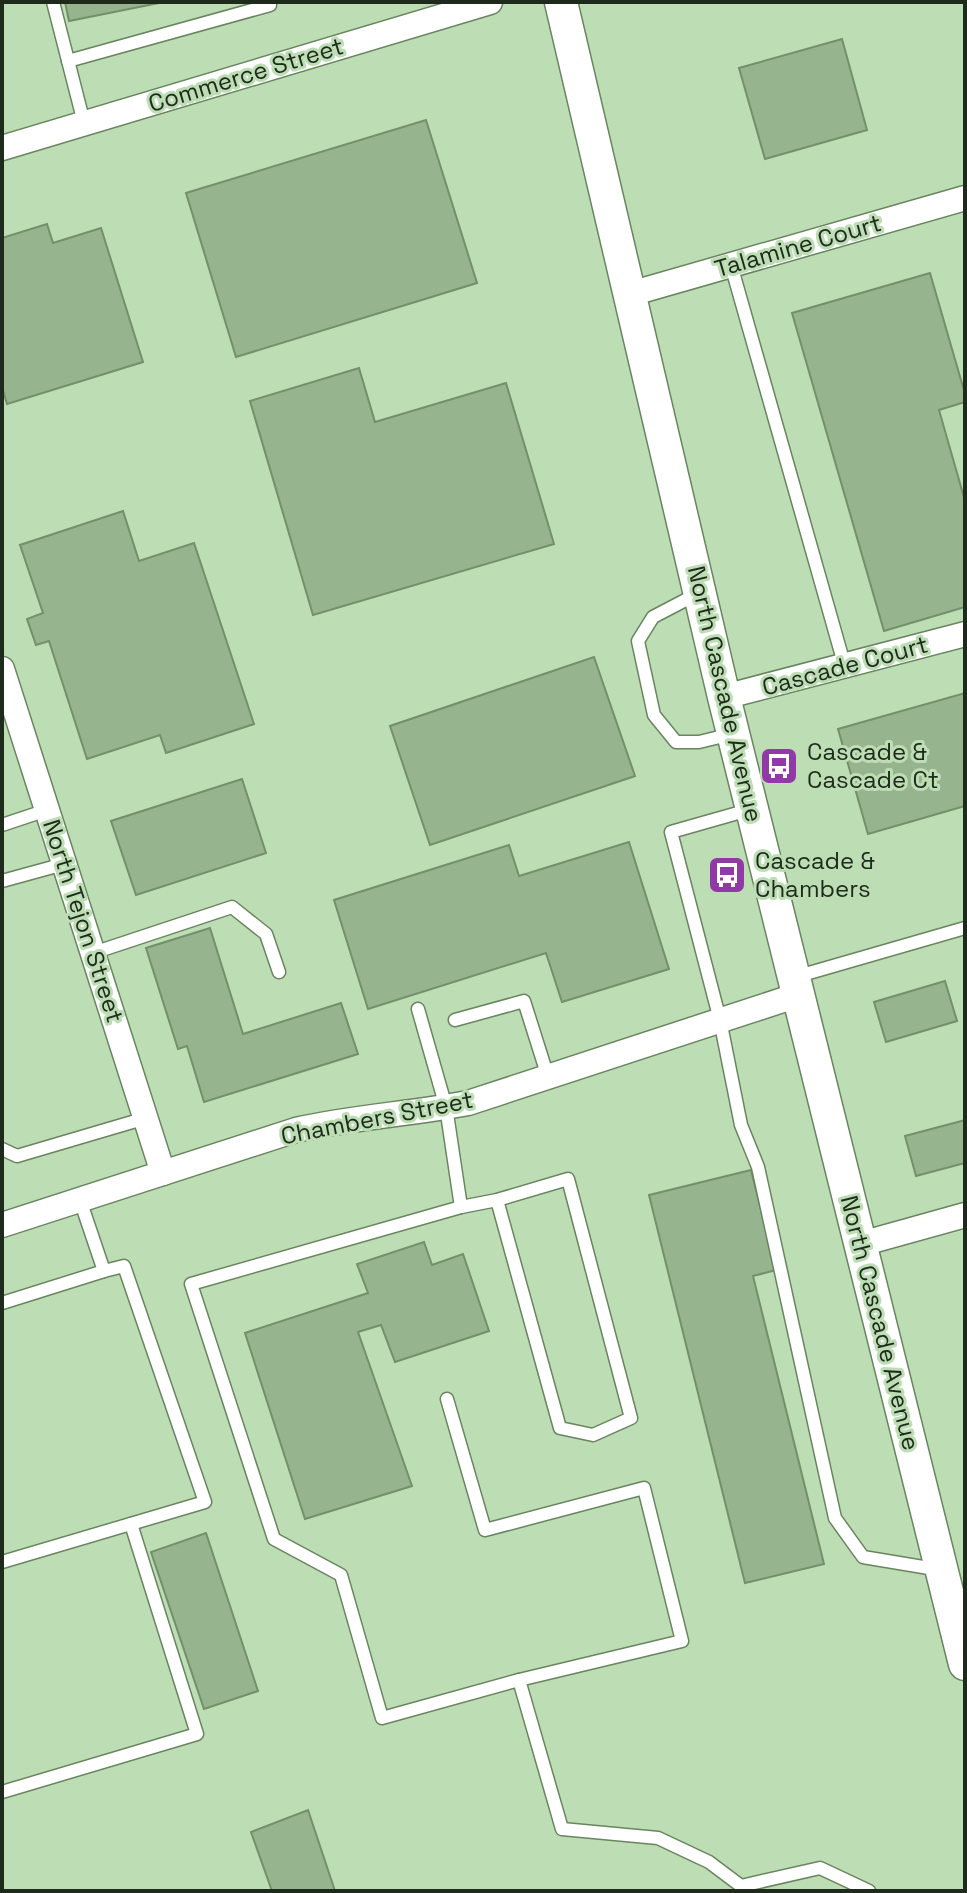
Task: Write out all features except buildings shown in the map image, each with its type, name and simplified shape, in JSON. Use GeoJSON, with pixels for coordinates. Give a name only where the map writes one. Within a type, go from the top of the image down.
{"type":"FeatureCollection","features":[{"type":"Feature","properties":{"kind":"street","name":"Commerce Street"},"geometry":{"type":"LineString","coordinates":[[2,148],[490,2]]}},
{"type":"Feature","properties":{"kind":"street","name":"North Cascade Avenue"},"geometry":{"type":"LineString","coordinates":[[561,2],[733,734],[963,1651]]}},
{"type":"Feature","properties":{"kind":"street","name":"Talamine Court"},"geometry":{"type":"LineString","coordinates":[[630,294],[965,198]]}},
{"type":"Feature","properties":{"kind":"street","name":"Cascade Court"},"geometry":{"type":"LineString","coordinates":[[724,697],[965,634]]}},
{"type":"Feature","properties":{"kind":"street","name":"North Tejon Street"},"geometry":{"type":"LineString","coordinates":[[2,669],[163,1173]]}},
{"type":"Feature","properties":{"kind":"street","name":"Chambers Street"},"geometry":{"type":"LineString","coordinates":[[2,1225],[322,1124],[468,1103],[720,1020],[795,986]]}},
{"type":"Feature","properties":{"kind":"street"},"geometry":{"type":"LineString","coordinates":[[861,1244],[965,1215]]}},
{"type":"Feature","properties":{"kind":"lane"},"geometry":{"type":"LineString","coordinates":[[53,2],[84,123]]}},
{"type":"Feature","properties":{"kind":"lane"},"geometry":{"type":"LineString","coordinates":[[68,61],[270,5]]}},
{"type":"Feature","properties":{"kind":"lane"},"geometry":{"type":"LineString","coordinates":[[731,265],[845,667]]}},
{"type":"Feature","properties":{"kind":"lane"},"geometry":{"type":"LineString","coordinates":[[700,593],[653,617],[638,641],[654,715],[676,742],[699,742],[733,734]]}},
{"type":"Feature","properties":{"kind":"lane"},"geometry":{"type":"LineString","coordinates":[[752,809],[671,832],[720,1020],[741,1125],[758,1167],[835,1518],[863,1557],[941,1570]]}},
{"type":"Feature","properties":{"kind":"lane"},"geometry":{"type":"LineString","coordinates":[[2,825],[47,810]]}},
{"type":"Feature","properties":{"kind":"lane"},"geometry":{"type":"LineString","coordinates":[[2,881],[64,864]]}},
{"type":"Feature","properties":{"kind":"lane"},"geometry":{"type":"LineString","coordinates":[[93,953],[232,907],[266,934],[279,972]]}},
{"type":"Feature","properties":{"kind":"lane"},"geometry":{"type":"LineString","coordinates":[[795,986],[965,928]]}},
{"type":"Feature","properties":{"kind":"lane"},"geometry":{"type":"LineString","coordinates":[[455,1020],[524,1001],[548,1077]]}},
{"type":"Feature","properties":{"kind":"lane"},"geometry":{"type":"LineString","coordinates":[[418,1009],[446,1107],[461,1207]]}},
{"type":"Feature","properties":{"kind":"lane"},"geometry":{"type":"LineString","coordinates":[[2,1160],[146,1118]]}},
{"type":"Feature","properties":{"kind":"lane"},"geometry":{"type":"LineString","coordinates":[[2,1149],[17,1156]]}},
{"type":"Feature","properties":{"kind":"lane"},"geometry":{"type":"LineString","coordinates":[[447,1399],[485,1530],[644,1488],[682,1641],[519,1680],[382,1718],[341,1575],[274,1539],[191,1284],[568,1179],[631,1418],[593,1435],[560,1428],[497,1200]]}},
{"type":"Feature","properties":{"kind":"lane"},"geometry":{"type":"LineString","coordinates":[[80,1200],[104,1271]]}},
{"type":"Feature","properties":{"kind":"lane"},"geometry":{"type":"LineString","coordinates":[[2,1303],[124,1266],[205,1502],[2,1562]]}},
{"type":"Feature","properties":{"kind":"lane"},"geometry":{"type":"LineString","coordinates":[[2,1792],[197,1734],[131,1524]]}},
{"type":"Feature","properties":{"kind":"lane"},"geometry":{"type":"LineString","coordinates":[[519,1680],[562,1829],[658,1838],[709,1862],[742,1888],[820,1868],[869,1891]]}},
{"type":"Feature","properties":{"kind":"place","name":"Cascade & Cascade Ct"},"geometry":{"type":"Point","coordinates":[779,766]}},
{"type":"Feature","properties":{"kind":"place","name":"Cascade & Chambers"},"geometry":{"type":"Point","coordinates":[727,875]}}]}
